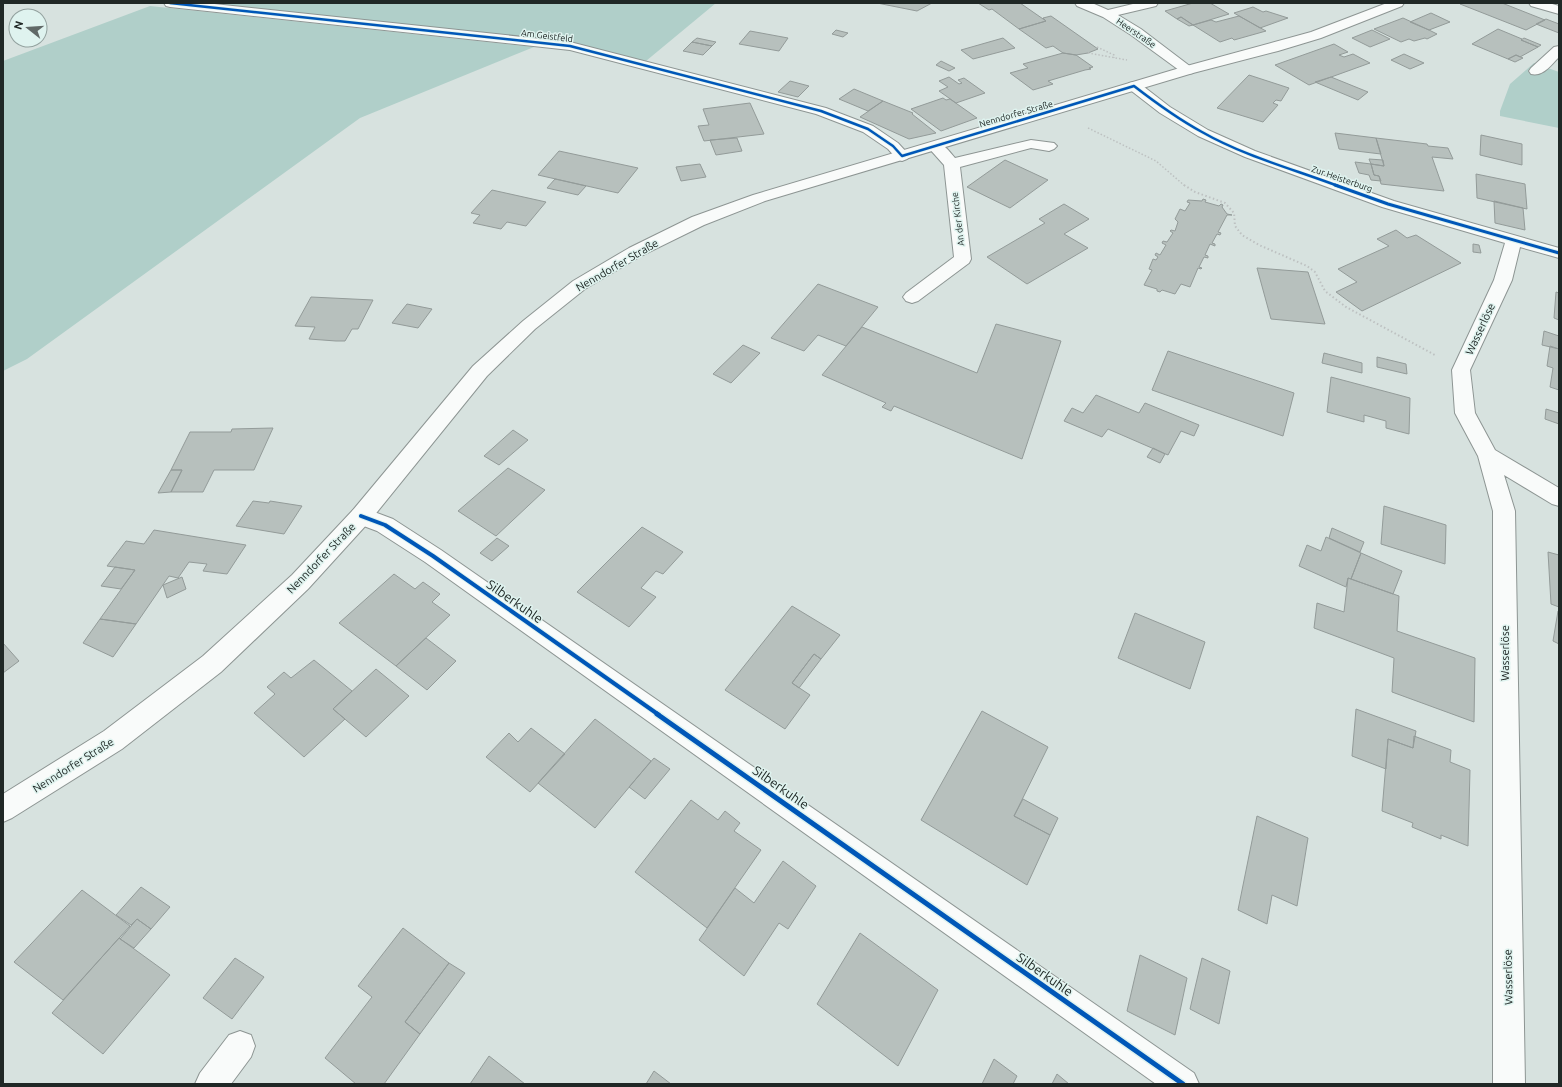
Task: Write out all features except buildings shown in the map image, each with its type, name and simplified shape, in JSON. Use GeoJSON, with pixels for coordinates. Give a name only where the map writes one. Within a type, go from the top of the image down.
{"type":"FeatureCollection","features":[{"type":"Feature","properties":{"kind":"street","name":"Am Geistfeld"},"geometry":{"type":"LineString","coordinates":[[170,3],[570,46],[821,111],[868,129],[893,146],[902,156]]}},
{"type":"Feature","properties":{"kind":"street","name":"Heerstraße"},"geometry":{"type":"LineString","coordinates":[[1081,3],[1107,14],[1136,32],[1188,70]]}},
{"type":"Feature","properties":{"kind":"street"},"geometry":{"type":"LineString","coordinates":[[1107,14],[1152,3]]}},
{"type":"Feature","properties":{"kind":"street","name":"Nenndorfer Straße"},"geometry":{"type":"LineString","coordinates":[[3,809],[113,740],[212,664],[300,582],[361,516],[480,371],[528,324],[579,285],[635,252],[698,221],[759,198],[1188,70],[1316,35],[1398,3]]}},
{"type":"Feature","properties":{"kind":"street"},"geometry":{"type":"LineString","coordinates":[[1536,3],[1559,10]]}},
{"type":"Feature","properties":{"kind":"street"},"geometry":{"type":"LineString","coordinates":[[1536,71],[1559,50]]}},
{"type":"Feature","properties":{"kind":"street","name":"Zur Heisterburg"},"geometry":{"type":"LineString","coordinates":[[1134,86],[1165,110],[1203,133],[1250,154],[1388,204],[1559,253]]}},
{"type":"Feature","properties":{"kind":"street"},"geometry":{"type":"LineString","coordinates":[[935,146],[952,164],[1031,144],[1049,146]]}},
{"type":"Feature","properties":{"kind":"street","name":"An der Kirche"},"geometry":{"type":"LineString","coordinates":[[912,297],[963,259],[952,164]]}},
{"type":"Feature","properties":{"kind":"street","name":"Wasserlöse"},"geometry":{"type":"LineString","coordinates":[[1509,1084],[1504,511],[1488,456],[1465,413],[1461,370],[1503,280],[1514,240]]}},
{"type":"Feature","properties":{"kind":"street"},"geometry":{"type":"LineString","coordinates":[[1488,456],[1559,498]]}},
{"type":"Feature","properties":{"kind":"street","name":"Silberkuhle"},"geometry":{"type":"LineString","coordinates":[[361,516],[385,525],[433,556],[1183,1084]]}},
{"type":"Feature","properties":{"kind":"street"},"geometry":{"type":"LineString","coordinates":[[211,1084],[240,1046]]}},
{"type":"Feature","properties":{"kind":"path"},"geometry":{"type":"LineString","coordinates":[[1098,47],[1114,55],[1114,58]]}},
{"type":"Feature","properties":{"kind":"path"},"geometry":{"type":"LineString","coordinates":[[1088,53],[1123,60]]}},
{"type":"Feature","properties":{"kind":"path"},"geometry":{"type":"LineString","coordinates":[[1082,125],[1156,161],[1188,188],[1195,192],[1225,203],[1234,213],[1234,224],[1238,232],[1247,238],[1307,266],[1315,272],[1325,291],[1346,307],[1461,370]]}},
{"type":"Feature","properties":{"kind":"shaded area"},"geometry":{"type":"Polygon","coordinates":[[[196,3],[716,3],[646,61],[565,42],[196,3]]]}},
{"type":"Feature","properties":{"kind":"shaded area"},"geometry":{"type":"Polygon","coordinates":[[[150,6],[534,47],[360,118],[27,359],[3,371],[3,61],[38,48],[48,48],[48,44],[150,6]]]}},
{"type":"Feature","properties":{"kind":"shaded area"},"geometry":{"type":"Polygon","coordinates":[[[1534,63],[1559,72],[1559,128],[1500,116],[1500,111],[1510,84],[1534,63]]]}},
{"type":"Feature","properties":{"kind":"cycle path"},"geometry":{"type":"LineString","coordinates":[[170,3],[570,46],[821,111],[868,129],[893,146],[902,156],[1134,86],[1165,110],[1203,133],[1250,154],[1388,204],[1559,253]]}},
{"type":"Feature","properties":{"kind":"cycle path"},"geometry":{"type":"LineString","coordinates":[[361,516],[385,525],[433,556],[1183,1084]]}}]}
